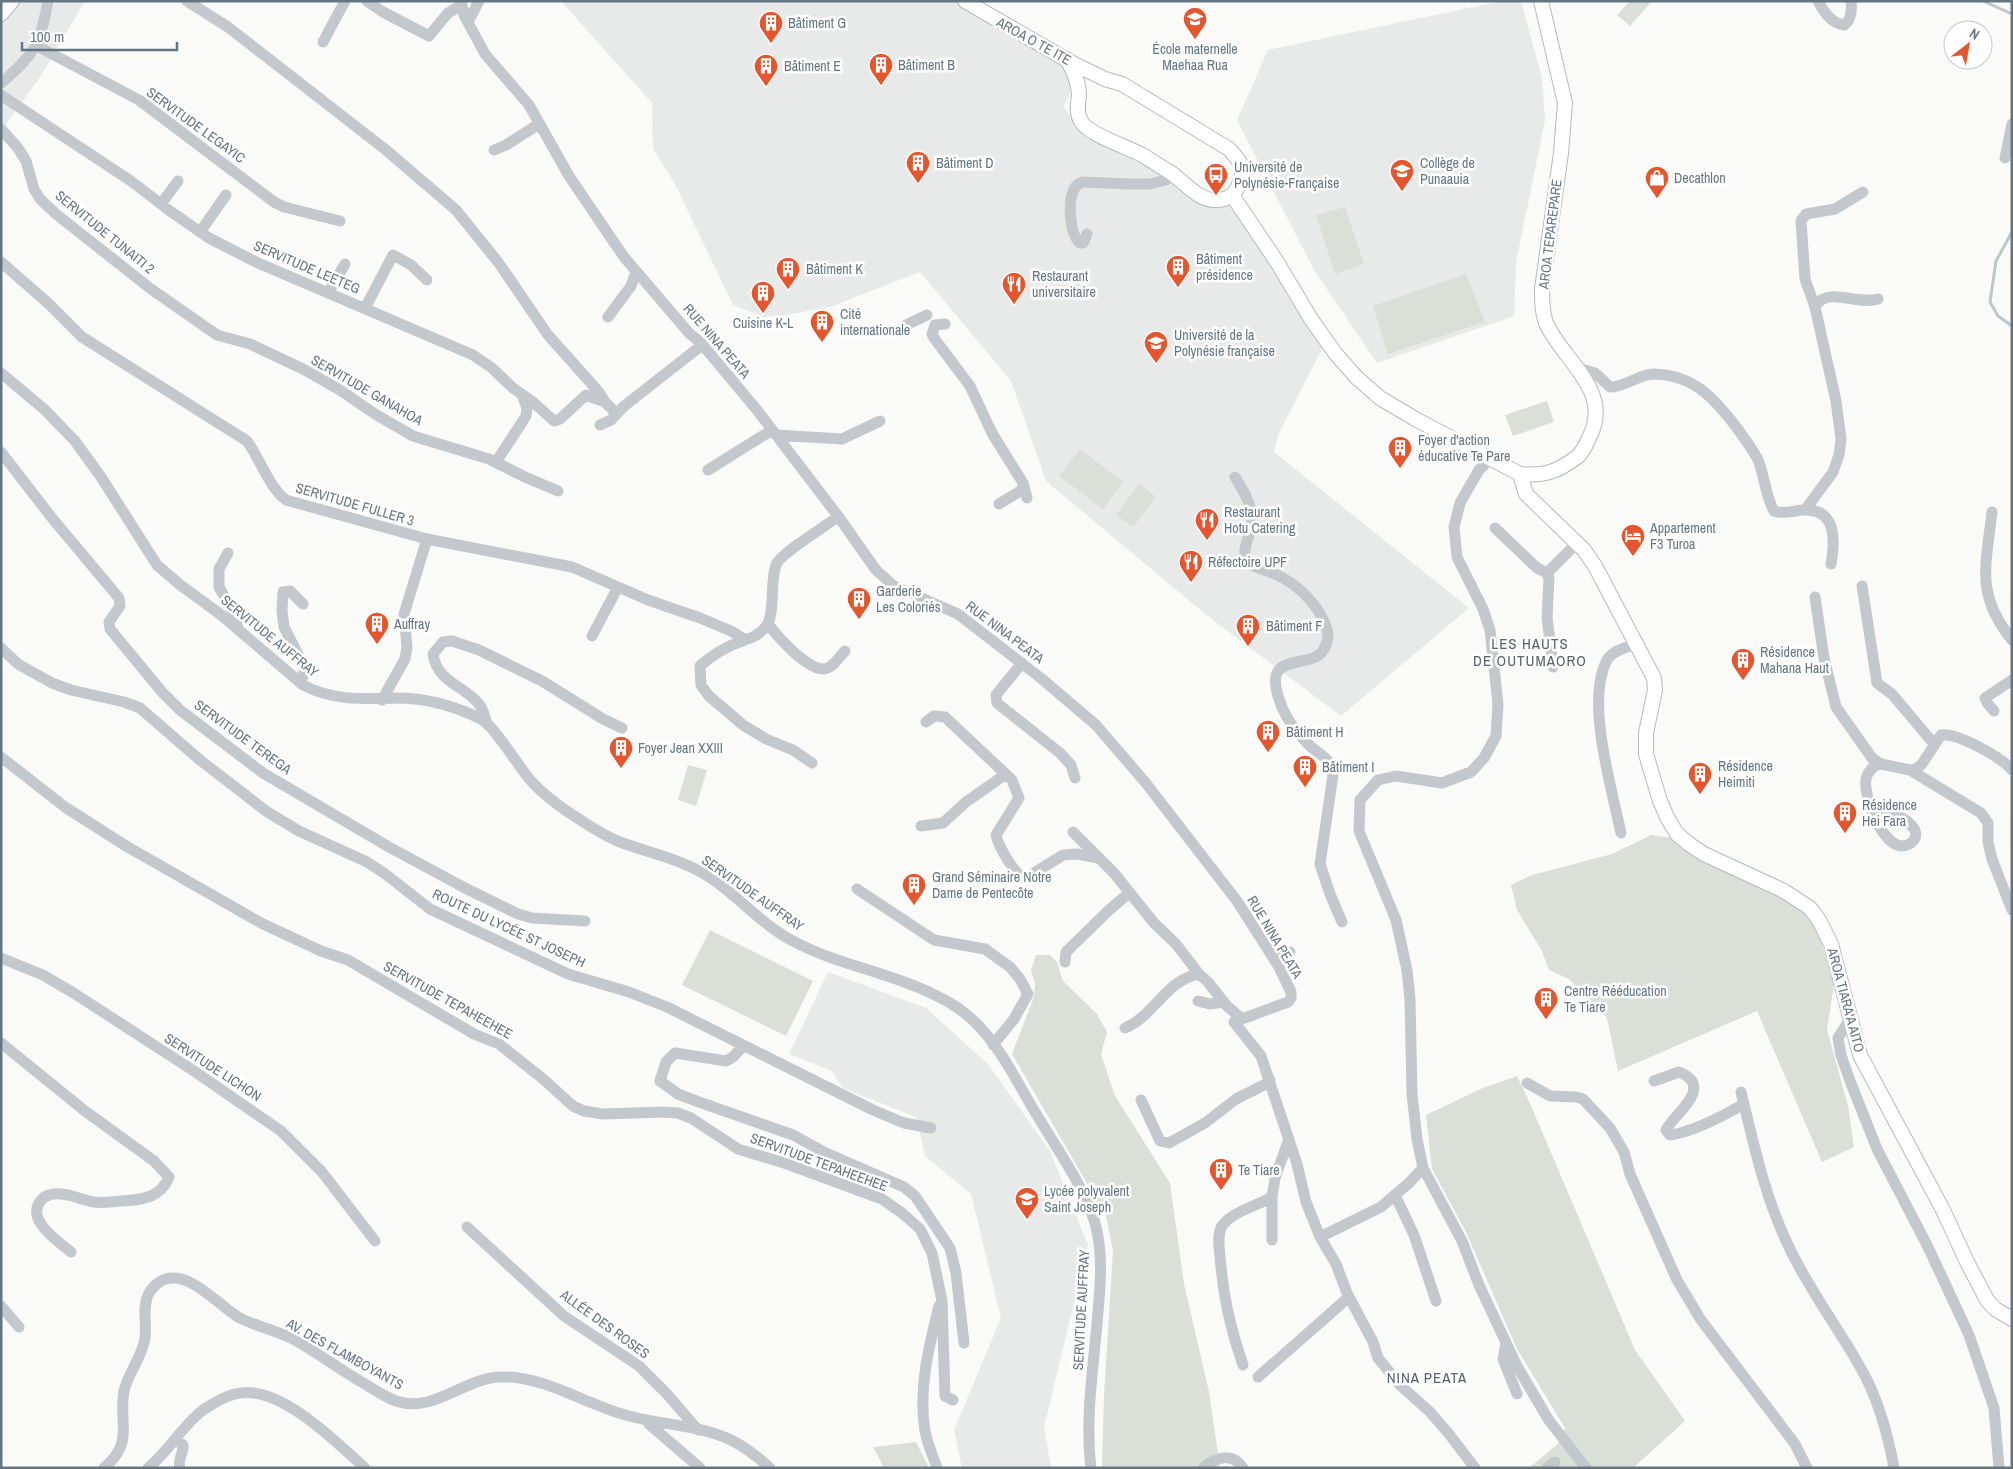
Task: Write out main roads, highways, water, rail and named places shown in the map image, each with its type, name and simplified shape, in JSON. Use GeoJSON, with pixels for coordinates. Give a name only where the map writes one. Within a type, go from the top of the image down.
{"type":"FeatureCollection","features":[{"type":"Feature","properties":{"kind":"main road"},"geometry":{"type":"LineString","coordinates":[[1,14],[12,1]]}},
{"type":"Feature","properties":{"kind":"main road","name":"AROA O TE ITE"},"geometry":{"type":"LineString","coordinates":[[965,1],[1104,79],[1122,84],[1229,149],[1241,164],[1243,173],[1238,189],[1232,195]]}},
{"type":"Feature","properties":{"kind":"main road","name":"AROA TEPAREPARE"},"geometry":{"type":"LineString","coordinates":[[1232,195],[1277,262],[1311,319],[1335,353],[1356,377],[1380,398],[1490,460],[1520,474],[1538,476],[1561,469],[1581,454],[1593,431],[1596,409],[1589,385],[1553,336],[1546,322],[1542,306],[1543,280],[1565,103],[1541,1]]}},
{"type":"Feature","properties":{"kind":"main road"},"geometry":{"type":"LineString","coordinates":[[1067,59],[1077,80],[1079,94],[1077,106],[1081,122],[1091,131],[1132,150],[1170,173],[1204,199],[1224,199],[1232,195]]}},
{"type":"Feature","properties":{"kind":"main road"},"geometry":{"type":"LineString","coordinates":[[1079,94],[1088,85],[1104,79]]}},
{"type":"Feature","properties":{"kind":"main road","name":"AROA TIARA'A AITO"},"geometry":{"type":"LineString","coordinates":[[1520,474],[1526,494],[1577,543],[1595,566],[1654,678],[1655,690],[1646,733],[1646,754],[1667,817],[1677,834],[1688,844],[1704,854],[1784,891],[1810,908],[1819,920],[1832,944],[1860,1055],[1943,1210],[1987,1300],[1995,1309],[2012,1319]]}},
{"type":"Feature","properties":{"kind":"waterway"},"geometry":{"type":"LineString","coordinates":[[1983,1],[2012,14]]}},
{"type":"Feature","properties":{"kind":"waterway"},"geometry":{"type":"LineString","coordinates":[[2012,232],[1996,261],[1990,302],[1998,316],[2012,326]]}},
{"type":"Feature","properties":{"kind":"place","name":"École maternelle Maehaa Rua"},"geometry":{"type":"Point","coordinates":[1195,40]}},
{"type":"Feature","properties":{"kind":"place","name":"Bâtiment G"},"geometry":{"type":"Point","coordinates":[771,44]}},
{"type":"Feature","properties":{"kind":"place","name":"Bâtiment B"},"geometry":{"type":"Point","coordinates":[881,86]}},
{"type":"Feature","properties":{"kind":"place","name":"Bâtiment E"},"geometry":{"type":"Point","coordinates":[766,87]}},
{"type":"Feature","properties":{"kind":"place","name":"Bâtiment D"},"geometry":{"type":"Point","coordinates":[918,184]}},
{"type":"Feature","properties":{"kind":"place","name":"Collège de Punaauia"},"geometry":{"type":"Point","coordinates":[1402,192]}},
{"type":"Feature","properties":{"kind":"place","name":"Université de Polynésie-Française"},"geometry":{"type":"Point","coordinates":[1216,196]}},
{"type":"Feature","properties":{"kind":"place","name":"Decathlon"},"geometry":{"type":"Point","coordinates":[1657,199]}},
{"type":"Feature","properties":{"kind":"place","name":"Bâtiment présidence"},"geometry":{"type":"Point","coordinates":[1178,288]}},
{"type":"Feature","properties":{"kind":"place","name":"Bâtiment K"},"geometry":{"type":"Point","coordinates":[788,290]}},
{"type":"Feature","properties":{"kind":"place","name":"Restaurant universitaire"},"geometry":{"type":"Point","coordinates":[1014,305]}},
{"type":"Feature","properties":{"kind":"place","name":"Cuisine K-L"},"geometry":{"type":"Point","coordinates":[763,314]}},
{"type":"Feature","properties":{"kind":"place","name":"Cité internationale"},"geometry":{"type":"Point","coordinates":[822,343]}},
{"type":"Feature","properties":{"kind":"place","name":"Université de la Polynésie française"},"geometry":{"type":"Point","coordinates":[1156,364]}},
{"type":"Feature","properties":{"kind":"place","name":"Foyer d'action éducative Te Pare"},"geometry":{"type":"Point","coordinates":[1400,469]}},
{"type":"Feature","properties":{"kind":"place","name":"Restaurant Hotu Catering"},"geometry":{"type":"Point","coordinates":[1207,541]}},
{"type":"Feature","properties":{"kind":"place","name":"Appartement F3 Turoa"},"geometry":{"type":"Point","coordinates":[1633,557]}},
{"type":"Feature","properties":{"kind":"place","name":"Réfectoire UPF"},"geometry":{"type":"Point","coordinates":[1191,583]}},
{"type":"Feature","properties":{"kind":"place","name":"Garderie Les Coloriés"},"geometry":{"type":"Point","coordinates":[859,620]}},
{"type":"Feature","properties":{"kind":"place","name":"Auffray"},"geometry":{"type":"Point","coordinates":[377,645]}},
{"type":"Feature","properties":{"kind":"place","name":"Bâtiment F"},"geometry":{"type":"Point","coordinates":[1248,647]}},
{"type":"Feature","properties":{"kind":"place","name":"Résidence Mahana Haut"},"geometry":{"type":"Point","coordinates":[1743,681]}},
{"type":"Feature","properties":{"kind":"place","name":"Bâtiment H"},"geometry":{"type":"Point","coordinates":[1268,753]}},
{"type":"Feature","properties":{"kind":"place","name":"Foyer Jean XXIII"},"geometry":{"type":"Point","coordinates":[621,769]}},
{"type":"Feature","properties":{"kind":"place","name":"Bâtiment I"},"geometry":{"type":"Point","coordinates":[1305,788]}},
{"type":"Feature","properties":{"kind":"place","name":"Résidence Heimiti"},"geometry":{"type":"Point","coordinates":[1700,795]}},
{"type":"Feature","properties":{"kind":"place","name":"Résidence Hei Fara"},"geometry":{"type":"Point","coordinates":[1845,834]}},
{"type":"Feature","properties":{"kind":"place","name":"Grand Séminaire Notre Dame de Pentecôte"},"geometry":{"type":"Point","coordinates":[914,906]}},
{"type":"Feature","properties":{"kind":"place","name":"Centre Rééducation Te Tiare"},"geometry":{"type":"Point","coordinates":[1546,1020]}},
{"type":"Feature","properties":{"kind":"place","name":"Te Tiare"},"geometry":{"type":"Point","coordinates":[1221,1191]}},
{"type":"Feature","properties":{"kind":"place","name":"Lycée polyvalent Saint Joseph"},"geometry":{"type":"Point","coordinates":[1027,1220]}},
{"type":"Feature","properties":{"kind":"district","name":"LES HAUTS DE OUTUMAORO"},"geometry":{"type":"Point","coordinates":[1530,652]}},
{"type":"Feature","properties":{"kind":"district","name":"NINA PEATA"},"geometry":{"type":"Point","coordinates":[1427,1378]}}]}
